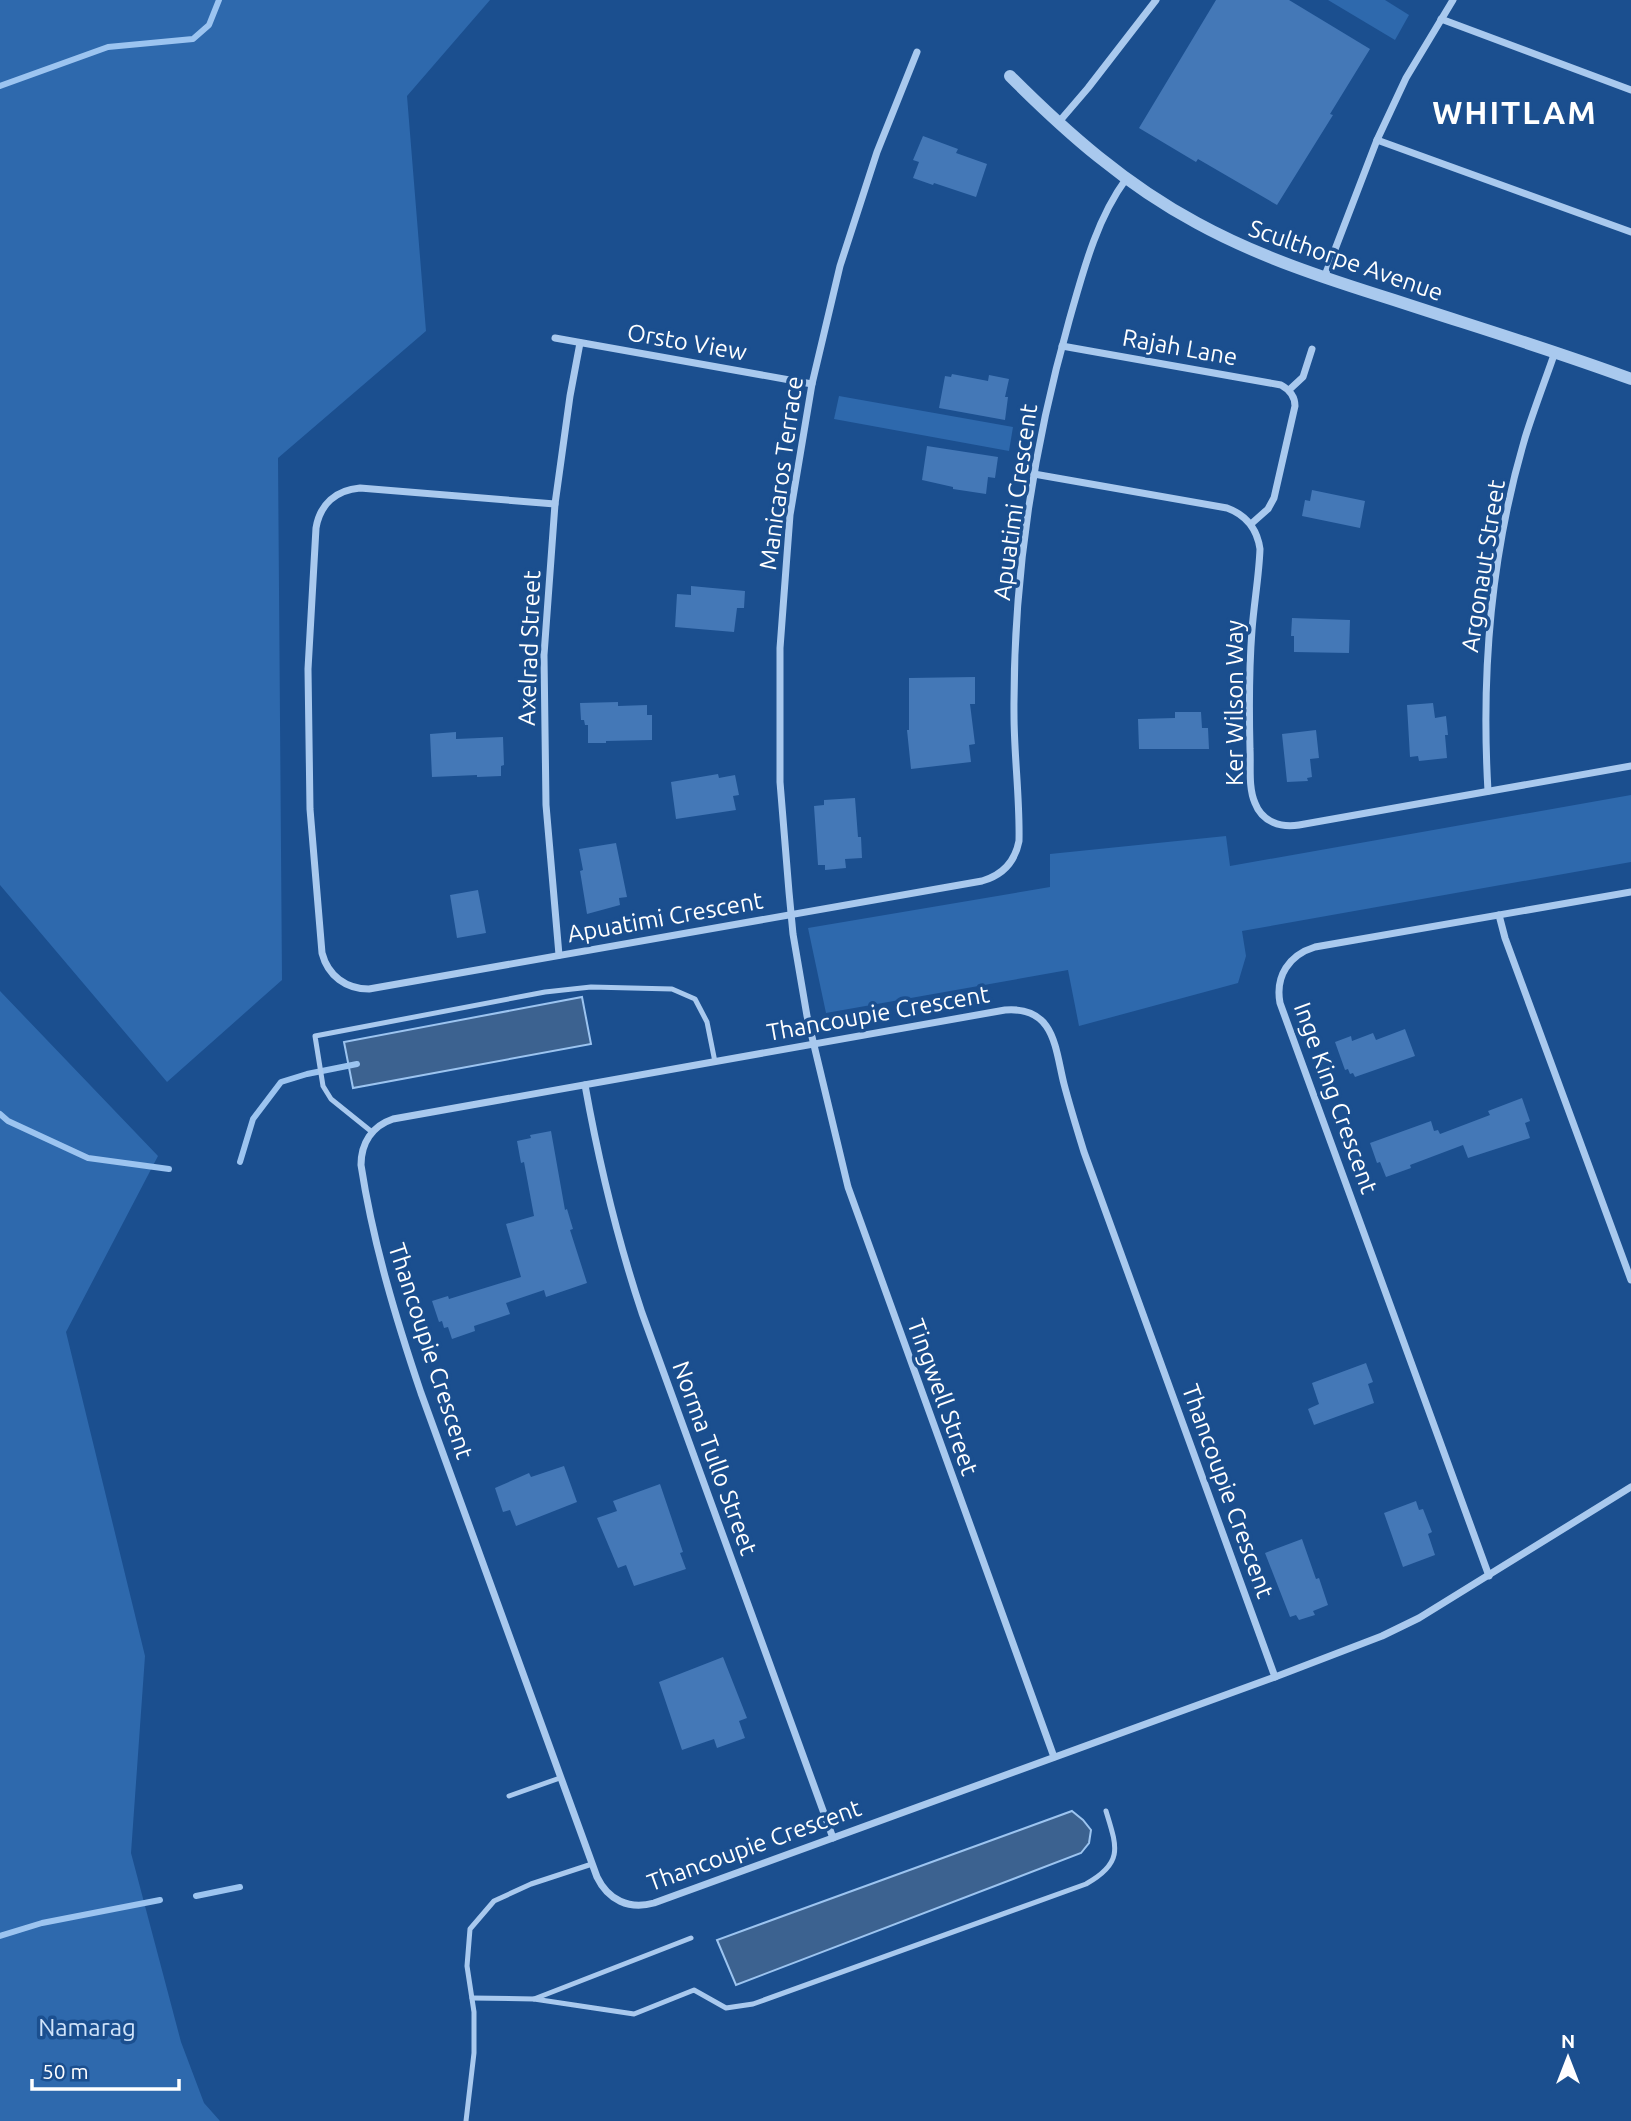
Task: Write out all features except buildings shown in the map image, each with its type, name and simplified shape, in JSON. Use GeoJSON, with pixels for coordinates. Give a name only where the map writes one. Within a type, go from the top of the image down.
{"type":"FeatureCollection","features":[{"type":"Feature","properties":{"kind":"street"},"geometry":{"type":"LineString","coordinates":[[1058,123],[1156,0]]}},
{"type":"Feature","properties":{"kind":"street"},"geometry":{"type":"LineString","coordinates":[[1324,278],[1377,140],[1406,78],[1453,0]]}},
{"type":"Feature","properties":{"kind":"street"},"geometry":{"type":"LineString","coordinates":[[1441,19],[1631,90]]}},
{"type":"Feature","properties":{"kind":"street","name":"Manicaros Terrace"},"geometry":{"type":"LineString","coordinates":[[814,1044],[791,914],[780,782],[780,648],[790,515],[812,384],[844,254],[877,152],[917,52]]}},
{"type":"Feature","properties":{"kind":"street","name":"Sculthorpe Avenue"},"geometry":{"type":"LineString","coordinates":[[1010,76],[1058,123],[1126,179],[1220,236],[1289,266],[1631,379]]}},
{"type":"Feature","properties":{"kind":"street"},"geometry":{"type":"LineString","coordinates":[[1377,140],[1631,232]]}},
{"type":"Feature","properties":{"kind":"street","name":"Apuatimi Crescent"},"geometry":{"type":"LineString","coordinates":[[555,504],[360,488],[338,494],[324,507],[316,524],[308,669],[310,809],[321,949],[325,964],[334,976],[354,988],[369,989],[982,881],[1000,873],[1013,859],[1019,837],[1014,713],[1019,593],[1034,474],[1062,346],[1102,220],[1126,179]]}},
{"type":"Feature","properties":{"kind":"street","name":"Orsto View"},"geometry":{"type":"LineString","coordinates":[[555,338],[812,384]]}},
{"type":"Feature","properties":{"kind":"street","name":"Axelrad Street"},"geometry":{"type":"LineString","coordinates":[[559,955],[546,806],[544,655],[555,504],[580,343]]}},
{"type":"Feature","properties":{"kind":"street","name":"Rajah Lane"},"geometry":{"type":"LineString","coordinates":[[1062,346],[1281,385],[1289,390]]}},
{"type":"Feature","properties":{"kind":"street"},"geometry":{"type":"LineString","coordinates":[[1034,474],[1227,508],[1240,514],[1251,524],[1268,509],[1274,499],[1295,406],[1289,390],[1303,377],[1312,349]]}},
{"type":"Feature","properties":{"kind":"street","name":"Argonaut Street"},"geometry":{"type":"LineString","coordinates":[[1488,791],[1484,702],[1492,600],[1504,524],[1525,437],[1555,352]]}},
{"type":"Feature","properties":{"kind":"street","name":"Ker Wilson Way"},"geometry":{"type":"LineString","coordinates":[[1251,524],[1257,534],[1260,549],[1252,632],[1249,707],[1252,796],[1260,812],[1273,823],[1289,827],[1631,766]]}},
{"type":"Feature","properties":{"kind":"street","name":"Inge King Crescent"},"geometry":{"type":"LineString","coordinates":[[1489,1576],[1280,1003],[1281,976],[1294,957],[1308,950],[1631,892]]}},
{"type":"Feature","properties":{"kind":"street"},"geometry":{"type":"LineString","coordinates":[[1499,915],[1505,938],[1631,1280]]}},
{"type":"Feature","properties":{"kind":"street","name":"Thancoupie Crescent"},"geometry":{"type":"LineString","coordinates":[[1275,1676],[1084,1152],[1063,1082],[1055,1043],[1047,1026],[1031,1014],[1012,1010],[585,1084],[393,1119],[379,1125],[372,1132],[362,1150],[361,1165],[376,1245],[396,1320],[600,1884],[613,1898],[631,1905],[646,1905],[833,1838],[1275,1676],[1382,1636],[1419,1618],[1631,1487]]}},
{"type":"Feature","properties":{"kind":"street","name":"Tingwell Street"},"geometry":{"type":"LineString","coordinates":[[814,1044],[838,1152],[863,1233],[1054,1757]]}},
{"type":"Feature","properties":{"kind":"street","name":"Norma Tullo Street"},"geometry":{"type":"LineString","coordinates":[[585,1084],[606,1194],[626,1266],[833,1838]]}},
{"type":"Feature","properties":{"kind":"lane"},"geometry":{"type":"LineString","coordinates":[[372,1132],[331,1099],[323,1086],[315,1036],[545,992],[591,987],[672,989],[695,999],[707,1022],[715,1062]]}},
{"type":"Feature","properties":{"kind":"lane"},"geometry":{"type":"LineString","coordinates":[[509,1796],[560,1777]]}},
{"type":"Feature","properties":{"kind":"lane"},"geometry":{"type":"LineString","coordinates":[[472,1998],[534,1999],[634,2014],[694,1990],[726,2008],[753,2004],[1097,1878],[1114,1858],[1116,1844],[1106,1811]]}},
{"type":"Feature","properties":{"kind":"lane"},"geometry":{"type":"LineString","coordinates":[[466,2121],[474,2053],[474,2012],[467,1966],[470,1929],[494,1901],[531,1884],[592,1864]]}},
{"type":"Feature","properties":{"kind":"lane"},"geometry":{"type":"LineString","coordinates":[[534,1999],[691,1938]]}},
{"type":"Feature","properties":{"kind":"green space"},"geometry":{"type":"Polygon","coordinates":[[[0,0],[490,0],[407,96],[426,331],[278,458],[282,980],[167,1082],[0,885],[0,0]]]}},
{"type":"Feature","properties":{"kind":"green space"},"geometry":{"type":"Polygon","coordinates":[[[1328,0],[1385,0],[1409,15],[1395,40],[1328,0]]]}},
{"type":"Feature","properties":{"kind":"green space"},"geometry":{"type":"Polygon","coordinates":[[[839,396],[1013,427],[1009,451],[834,419],[839,396]]]}},
{"type":"Feature","properties":{"kind":"green space"},"geometry":{"type":"Polygon","coordinates":[[[1631,795],[1631,862],[1242,931],[1246,956],[1238,983],[1079,1026],[1068,970],[826,1013],[808,928],[1050,887],[1050,854],[1226,836],[1230,866],[1631,795]]]}},
{"type":"Feature","properties":{"kind":"green space","name":"Namarag"},"geometry":{"type":"Polygon","coordinates":[[[0,991],[158,1156],[66,1332],[145,1656],[131,1853],[181,2042],[204,2103],[220,2121],[0,2121],[0,991]]]}},
{"type":"Feature","properties":{"kind":"shaded area"},"geometry":{"type":"Polygon","coordinates":[[[582,997],[591,1044],[353,1088],[344,1042],[582,997]]]}},
{"type":"Feature","properties":{"kind":"shaded area"},"geometry":{"type":"Polygon","coordinates":[[[1072,1811],[1091,1830],[1089,1843],[1081,1853],[736,1985],[717,1940],[1072,1811]]]}},
{"type":"Feature","properties":{"kind":"waterway"},"geometry":{"type":"LineString","coordinates":[[0,86],[108,47],[193,39],[209,25],[219,0]]}},
{"type":"Feature","properties":{"kind":"waterway"},"geometry":{"type":"LineString","coordinates":[[240,1162],[253,1119],[281,1082],[357,1064]]}},
{"type":"Feature","properties":{"kind":"waterway"},"geometry":{"type":"LineString","coordinates":[[0,1114],[8,1121],[88,1158],[169,1169]]}},
{"type":"Feature","properties":{"kind":"waterway"},"geometry":{"type":"LineString","coordinates":[[196,1896],[240,1887]]}},
{"type":"Feature","properties":{"kind":"waterway"},"geometry":{"type":"LineString","coordinates":[[0,1936],[42,1923],[160,1900]]}},
{"type":"Feature","properties":{"kind":"district","name":"WHITLAM"},"geometry":{"type":"Point","coordinates":[1515,112]}}]}
